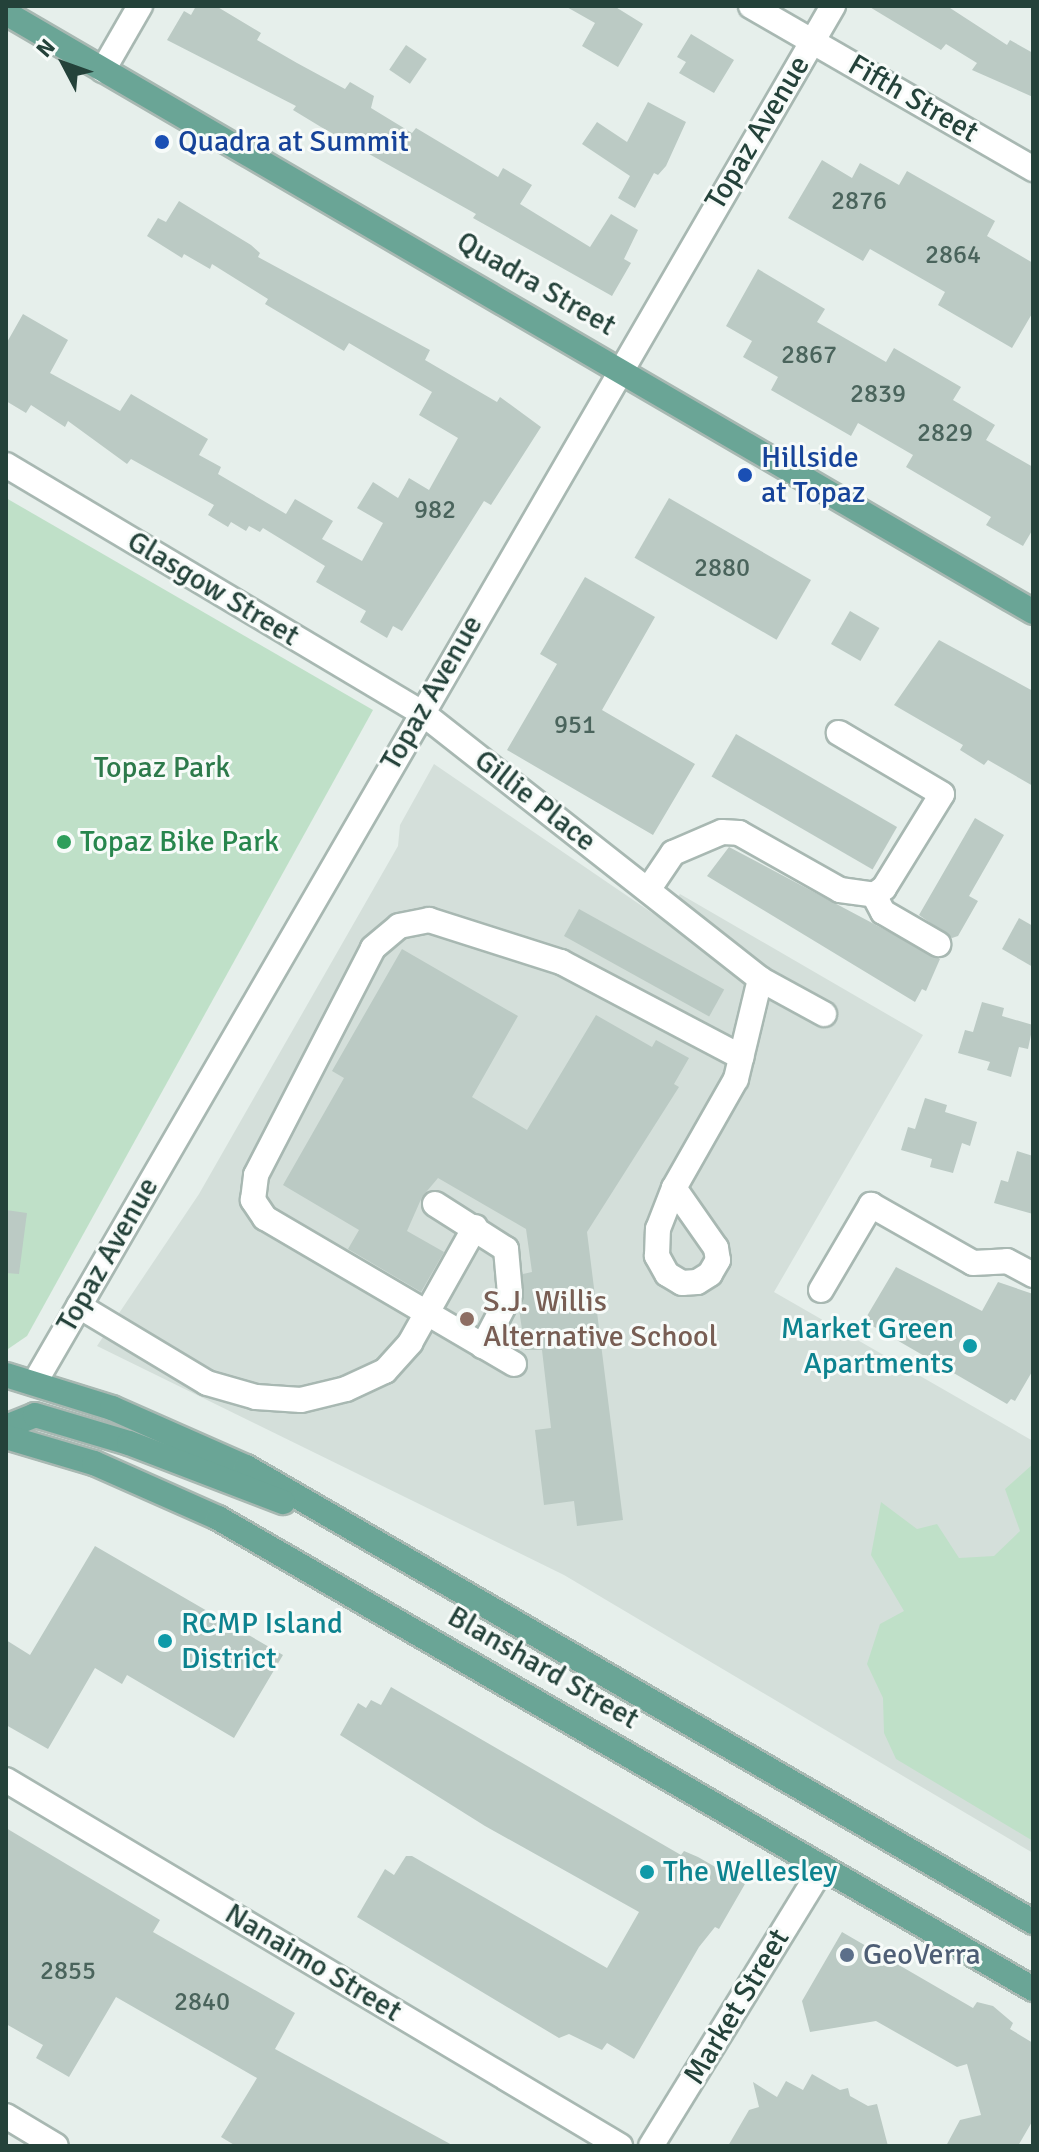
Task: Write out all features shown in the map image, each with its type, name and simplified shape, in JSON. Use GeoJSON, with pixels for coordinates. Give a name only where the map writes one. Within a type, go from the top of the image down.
{"type":"FeatureCollection","features":[{"type":"Feature","properties":{"kind":"main road","name":"Quadra Street"},"geometry":{"type":"LineString","coordinates":[[6,13],[1033,612]]}},
{"type":"Feature","properties":{"kind":"main road","name":"Blanshard Street"},"geometry":{"type":"LineString","coordinates":[[6,1375],[35,1382],[187,1438],[339,1521],[1033,1922]]}},
{"type":"Feature","properties":{"kind":"main road"},"geometry":{"type":"LineString","coordinates":[[6,1427],[35,1415],[129,1443],[339,1521]]}},
{"type":"Feature","properties":{"kind":"main road","name":"Blanshard Street"},"geometry":{"type":"LineString","coordinates":[[6,1437],[94,1463],[218,1518],[1033,1989]]}},
{"type":"Feature","properties":{"kind":"street"},"geometry":{"type":"LineString","coordinates":[[103,70],[140,6]]}},
{"type":"Feature","properties":{"kind":"street","name":"Fifth Street"},"geometry":{"type":"LineString","coordinates":[[751,6],[1033,169]]}},
{"type":"Feature","properties":{"kind":"street","name":"Topaz Avenue"},"geometry":{"type":"LineString","coordinates":[[35,1382],[618,368],[833,6]]}},
{"type":"Feature","properties":{"kind":"street","name":"Glasgow Street"},"geometry":{"type":"LineString","coordinates":[[6,465],[421,712]]}},
{"type":"Feature","properties":{"kind":"street","name":"Gillie Place"},"geometry":{"type":"LineString","coordinates":[[421,712],[760,979],[824,1014]]}},
{"type":"Feature","properties":{"kind":"street"},"geometry":{"type":"LineString","coordinates":[[648,890],[673,853],[722,832],[739,833],[840,890],[874,895],[893,880],[942,794],[839,733]]}},
{"type":"Feature","properties":{"kind":"street"},"geometry":{"type":"LineString","coordinates":[[874,895],[883,912],[938,944]]}},
{"type":"Feature","properties":{"kind":"street"},"geometry":{"type":"LineString","coordinates":[[514,1364],[265,1218],[253,1200],[256,1175],[373,948],[399,926],[429,920],[561,962],[741,1057]]}},
{"type":"Feature","properties":{"kind":"street"},"geometry":{"type":"LineString","coordinates":[[674,1188],[736,1079],[760,979]]}},
{"type":"Feature","properties":{"kind":"street"},"geometry":{"type":"LineString","coordinates":[[435,1204],[506,1249],[510,1294],[483,1346]]}},
{"type":"Feature","properties":{"kind":"street"},"geometry":{"type":"LineString","coordinates":[[821,1290],[871,1205],[973,1263],[1007,1261],[1033,1275]]}},
{"type":"Feature","properties":{"kind":"street"},"geometry":{"type":"LineString","coordinates":[[79,1306],[207,1383],[256,1397],[301,1400],[346,1389],[385,1371],[427,1313],[475,1227]]}},
{"type":"Feature","properties":{"kind":"street","name":"Nanaimo Street"},"geometry":{"type":"LineString","coordinates":[[6,1780],[620,2146]]}},
{"type":"Feature","properties":{"kind":"street","name":"Market Street"},"geometry":{"type":"LineString","coordinates":[[651,2146],[822,1868]]}},
{"type":"Feature","properties":{"kind":"street"},"geometry":{"type":"LineString","coordinates":[[6,2116],[56,2146]]}},
{"type":"Feature","properties":{"kind":"shaded area","name":"S.J. Willis Alternative School"},"geometry":{"type":"Polygon","coordinates":[[[434,764],[661,919],[680,894],[923,1035],[774,1292],[1033,1441],[1033,1853],[564,1575],[97,1346],[199,1194],[398,846],[400,825],[434,764]]]}},
{"type":"Feature","properties":{"kind":"green space","name":"Topaz Park"},"geometry":{"type":"Polygon","coordinates":[[[6,498],[373,710],[27,1336],[8,1349],[6,498]]]}},
{"type":"Feature","properties":{"kind":"green space"},"geometry":{"type":"Polygon","coordinates":[[[1033,1464],[1033,1841],[896,1759],[884,1733],[883,1698],[867,1664],[880,1624],[904,1611],[871,1555],[881,1502],[917,1529],[937,1524],[959,1558],[994,1556],[1020,1531],[1005,1489],[1033,1464]]]}},
{"type":"Feature","properties":{"kind":"building"},"geometry":{"type":"Polygon","coordinates":[[[196,6],[216,6],[261,33],[257,40],[297,63],[345,89],[350,82],[374,96],[371,108],[412,133],[416,128],[498,177],[503,168],[532,185],[520,204],[590,247],[611,214],[638,230],[624,259],[631,263],[612,296],[473,218],[476,214],[321,127],[293,110],[296,106],[167,40],[184,11],[191,15],[196,6]]]}},
{"type":"Feature","properties":{"kind":"building"},"geometry":{"type":"Polygon","coordinates":[[[565,6],[614,6],[643,24],[618,67],[582,46],[595,23],[565,6]]]}},
{"type":"Feature","properties":{"kind":"building"},"geometry":{"type":"Polygon","coordinates":[[[868,6],[947,6],[1007,45],[1010,40],[1033,53],[1033,97],[972,70],[977,63],[946,44],[941,50],[868,6]]]}},
{"type":"Feature","properties":{"kind":"building"},"geometry":{"type":"Polygon","coordinates":[[[691,34],[734,60],[714,93],[679,73],[686,62],[677,57],[691,34]]]}},
{"type":"Feature","properties":{"kind":"building"},"geometry":{"type":"Polygon","coordinates":[[[406,45],[427,59],[410,84],[389,70],[406,45]]]}},
{"type":"Feature","properties":{"kind":"building"},"geometry":{"type":"Polygon","coordinates":[[[648,102],[686,122],[666,166],[658,175],[654,173],[635,208],[618,198],[630,176],[582,144],[597,122],[627,142],[648,102]]]}},
{"type":"Feature","properties":{"kind":"building"},"geometry":{"type":"Polygon","coordinates":[[[822,160],[852,178],[860,163],[899,185],[907,171],[995,221],[987,236],[1033,263],[1033,312],[1012,348],[938,305],[945,292],[870,249],[863,261],[788,218],[822,160]]]}},
{"type":"Feature","properties":{"kind":"building"},"geometry":{"type":"Polygon","coordinates":[[[179,201],[251,245],[260,253],[258,257],[430,350],[425,360],[497,402],[500,397],[541,427],[491,505],[484,501],[402,631],[393,626],[387,638],[360,622],[366,611],[316,582],[325,566],[263,528],[260,532],[249,526],[246,531],[231,522],[228,527],[208,515],[214,505],[131,459],[127,464],[68,421],[65,427],[31,405],[26,413],[6,401],[6,344],[23,314],[68,340],[50,373],[120,411],[131,394],[208,439],[199,455],[221,467],[218,474],[286,514],[295,499],[333,521],[322,539],[362,561],[383,523],[357,508],[373,482],[398,498],[409,478],[429,490],[458,438],[419,415],[432,392],[349,343],[344,351],[265,304],[268,299],[212,264],[210,269],[184,254],[182,258],[147,236],[158,218],[166,222],[179,201]]]}},
{"type":"Feature","properties":{"kind":"building"},"geometry":{"type":"Polygon","coordinates":[[[758,269],[825,309],[817,322],[886,362],[894,348],[961,387],[953,400],[995,425],[986,440],[1033,467],[1033,529],[1023,546],[986,525],[991,517],[906,467],[913,455],[858,423],[851,436],[771,390],[778,377],[743,357],[752,341],[726,326],[758,269]]]}},
{"type":"Feature","properties":{"kind":"building"},"geometry":{"type":"Polygon","coordinates":[[[669,498],[811,580],[777,640],[634,558],[669,498]]]}},
{"type":"Feature","properties":{"kind":"building"},"geometry":{"type":"Polygon","coordinates":[[[585,577],[655,617],[602,710],[695,764],[653,835],[507,750],[557,664],[540,654],[585,577]]]}},
{"type":"Feature","properties":{"kind":"building"},"geometry":{"type":"Polygon","coordinates":[[[850,611],[879,628],[860,661],[831,644],[850,611]]]}},
{"type":"Feature","properties":{"kind":"building"},"geometry":{"type":"Polygon","coordinates":[[[939,640],[1033,691],[1033,786],[988,760],[984,765],[960,750],[963,745],[894,705],[939,640]]]}},
{"type":"Feature","properties":{"kind":"building"},"geometry":{"type":"Polygon","coordinates":[[[736,734],[897,827],[873,869],[712,776],[736,734]]]}},
{"type":"Feature","properties":{"kind":"building"},"geometry":{"type":"Polygon","coordinates":[[[975,818],[1004,835],[969,896],[978,901],[958,936],[952,938],[919,915],[975,818]]]}},
{"type":"Feature","properties":{"kind":"building"},"geometry":{"type":"Polygon","coordinates":[[[729,847],[940,959],[926,991],[922,989],[915,1002],[707,876],[729,847]]]}},
{"type":"Feature","properties":{"kind":"building"},"geometry":{"type":"Polygon","coordinates":[[[579,909],[724,989],[709,1017],[564,936],[579,909]]]}},
{"type":"Feature","properties":{"kind":"building"},"geometry":{"type":"Polygon","coordinates":[[[1019,918],[1033,926],[1033,967],[1002,949],[1019,918]]]}},
{"type":"Feature","properties":{"kind":"building"},"geometry":{"type":"Polygon","coordinates":[[[402,949],[518,1016],[472,1097],[527,1130],[596,1015],[652,1047],[656,1040],[689,1058],[674,1084],[679,1087],[587,1232],[623,1520],[577,1526],[574,1501],[544,1505],[535,1430],[551,1428],[542,1350],[525,1350],[519,1309],[523,1274],[532,1272],[526,1229],[438,1178],[422,1197],[407,1231],[444,1252],[421,1292],[348,1249],[359,1230],[283,1185],[344,1078],[332,1071],[402,949]]]}},
{"type":"Feature","properties":{"kind":"building"},"geometry":{"type":"Polygon","coordinates":[[[982,1002],[1004,1008],[1002,1016],[1033,1025],[1028,1049],[1019,1047],[1011,1077],[987,1070],[990,1062],[958,1053],[965,1030],[973,1032],[982,1002]]]}},
{"type":"Feature","properties":{"kind":"building"},"geometry":{"type":"Polygon","coordinates":[[[925,1098],[947,1105],[945,1112],[977,1122],[970,1146],[962,1143],[953,1173],[930,1167],[932,1159],[901,1150],[908,1127],[915,1129],[925,1098]]]}},
{"type":"Feature","properties":{"kind":"building"},"geometry":{"type":"Polygon","coordinates":[[[1017,1151],[1033,1156],[1033,1214],[994,1203],[1001,1180],[1008,1182],[1017,1151]]]}},
{"type":"Feature","properties":{"kind":"building"},"geometry":{"type":"Polygon","coordinates":[[[6,1210],[27,1213],[19,1274],[6,1273],[6,1210]]]}},
{"type":"Feature","properties":{"kind":"building","name":"Market Green Apartments"},"geometry":{"type":"Polygon","coordinates":[[[896,1267],[982,1311],[998,1282],[1033,1294],[1033,1370],[1015,1401],[1011,1399],[1007,1404],[864,1321],[896,1267]]]}},
{"type":"Feature","properties":{"kind":"building","name":"RCMP Island District"},"geometry":{"type":"Polygon","coordinates":[[[95,1546],[283,1655],[234,1738],[127,1675],[122,1684],[95,1668],[48,1749],[6,1725],[6,1640],[30,1655],[95,1546]]]}},
{"type":"Feature","properties":{"kind":"building","name":"The Wellesley"},"geometry":{"type":"Polygon","coordinates":[[[391,1687],[681,1855],[684,1851],[698,1857],[745,1884],[719,1929],[715,1927],[699,1947],[634,2059],[607,2043],[602,2050],[569,2034],[559,2038],[357,1917],[385,1869],[394,1875],[406,1856],[412,1856],[607,1968],[639,1912],[485,1826],[340,1735],[358,1703],[366,1708],[371,1700],[381,1705],[391,1687]]]}},
{"type":"Feature","properties":{"kind":"building"},"geometry":{"type":"Polygon","coordinates":[[[6,1828],[160,1920],[153,1932],[295,2013],[275,2049],[454,2146],[236,2146],[221,2137],[257,2078],[116,1997],[69,2077],[36,2058],[43,2045],[6,2024],[6,1828]]]}},
{"type":"Feature","properties":{"kind":"building"},"geometry":{"type":"Polygon","coordinates":[[[842,1932],[973,2008],[977,2002],[993,2006],[1013,2023],[1010,2029],[1033,2043],[1033,2120],[1018,2146],[946,2146],[960,2120],[981,2115],[967,2064],[957,2067],[876,2021],[810,2032],[802,2001],[842,1932]]]}},
{"type":"Feature","properties":{"kind":"building"},"geometry":{"type":"Polygon","coordinates":[[[812,2074],[840,2090],[848,2088],[850,2096],[868,2106],[877,2104],[888,2146],[728,2146],[749,2110],[759,2107],[753,2082],[777,2097],[786,2081],[803,2090],[812,2074]]]}},
{"type":"Feature","properties":{"kind":"place","name":"Quadra at Summit"},"geometry":{"type":"Point","coordinates":[162,142]}},
{"type":"Feature","properties":{"kind":"place","name":"Hillside at Topaz"},"geometry":{"type":"Point","coordinates":[745,475]}},
{"type":"Feature","properties":{"kind":"place","name":"Topaz Bike Park"},"geometry":{"type":"Point","coordinates":[64,842]}},
{"type":"Feature","properties":{"kind":"place","name":"S.J. Willis Alternative School"},"geometry":{"type":"Point","coordinates":[467,1319]}},
{"type":"Feature","properties":{"kind":"place","name":"Market Green Apartments"},"geometry":{"type":"Point","coordinates":[970,1346]}},
{"type":"Feature","properties":{"kind":"place","name":"RCMP Island District"},"geometry":{"type":"Point","coordinates":[165,1641]}},
{"type":"Feature","properties":{"kind":"place","name":"The Wellesley"},"geometry":{"type":"Point","coordinates":[647,1872]}},
{"type":"Feature","properties":{"kind":"place","name":"GeoVerra"},"geometry":{"type":"Point","coordinates":[847,1955]}}]}
